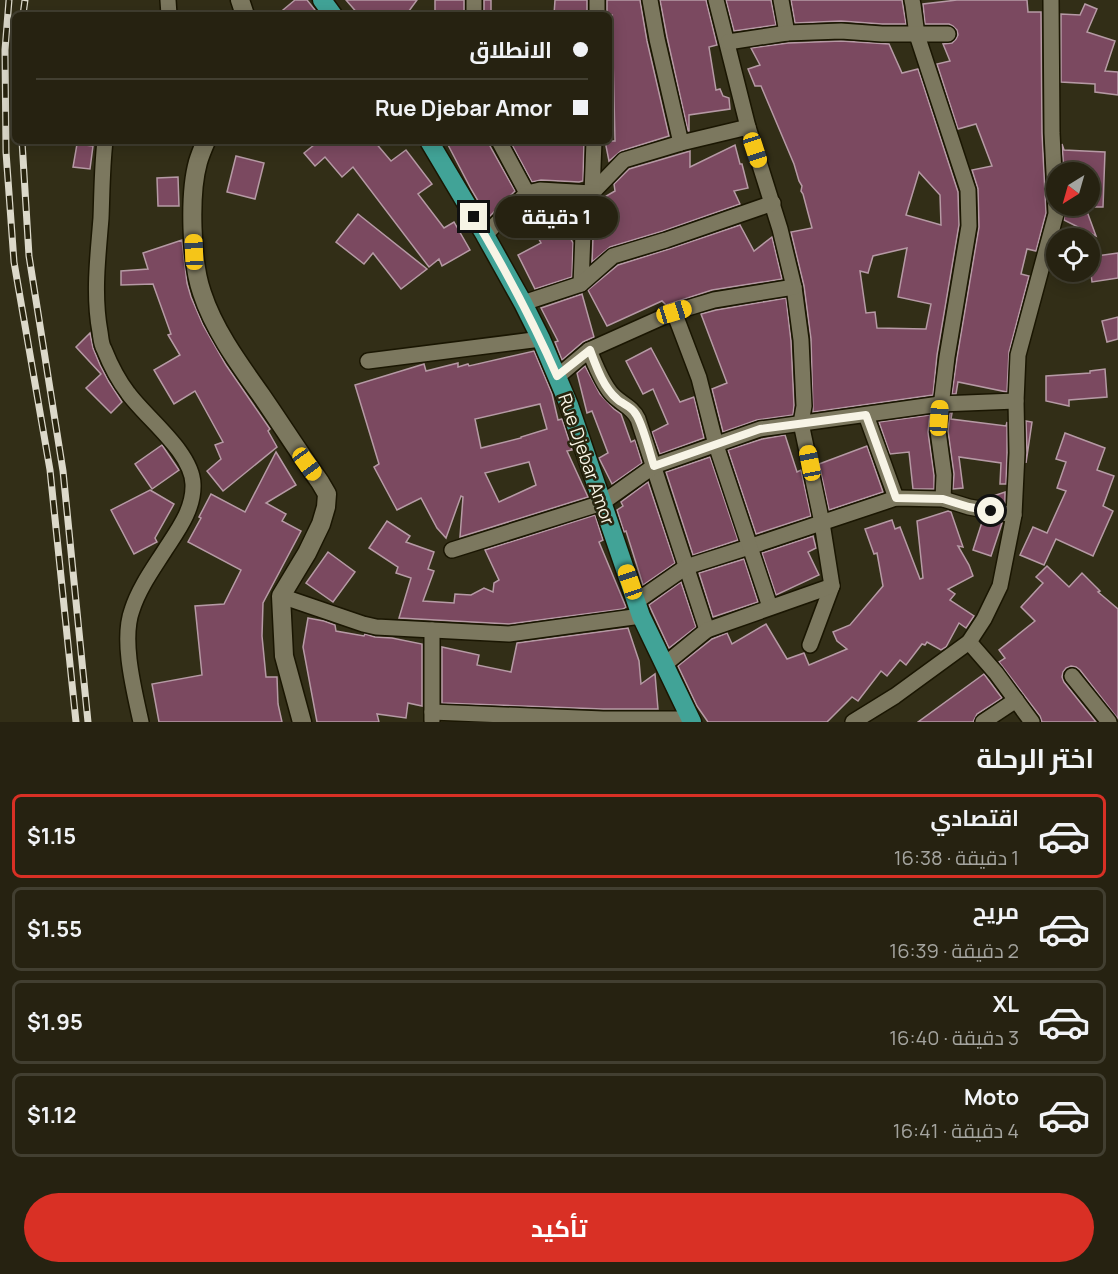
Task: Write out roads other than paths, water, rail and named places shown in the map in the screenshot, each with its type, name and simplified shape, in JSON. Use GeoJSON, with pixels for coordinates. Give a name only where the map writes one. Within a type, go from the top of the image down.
{"type":"FeatureCollection","features":[{"type":"Feature","properties":{"kind":"main road","name":"Rue Djebar Amor"},"geometry":{"type":"LineString","coordinates":[[431,144],[485,235],[541,339],[569,405],[639,609],[691,721]]}},
{"type":"Feature","properties":{"kind":"street"},"geometry":{"type":"LineString","coordinates":[[650,0],[681,143]]}},
{"type":"Feature","properties":{"kind":"street"},"geometry":{"type":"LineString","coordinates":[[717,0],[748,127],[772,203],[794,286],[801,340],[804,406],[801,423],[822,523],[832,585],[810,645]]}},
{"type":"Feature","properties":{"kind":"street"},"geometry":{"type":"LineString","coordinates":[[780,0],[787,33]]}},
{"type":"Feature","properties":{"kind":"street"},"geometry":{"type":"LineString","coordinates":[[912,0],[917,35],[968,190],[969,226],[940,404],[938,431],[944,475],[943,499]]}},
{"type":"Feature","properties":{"kind":"street"},"geometry":{"type":"LineString","coordinates":[[853,722],[895,696],[969,642],[984,619],[1000,586],[1014,515],[1018,355],[1056,214],[1052,133],[1051,0]]}},
{"type":"Feature","properties":{"kind":"street"},"geometry":{"type":"LineString","coordinates":[[728,42],[787,33],[841,30],[882,34],[948,34]]}},
{"type":"Feature","properties":{"kind":"street"},"geometry":{"type":"LineString","coordinates":[[485,235],[527,193],[540,190],[592,193],[624,160],[748,127]]}},
{"type":"Feature","properties":{"kind":"street"},"geometry":{"type":"LineString","coordinates":[[105,144],[95,303],[102,347],[128,394],[173,444],[189,466],[193,481],[189,510],[153,568],[131,611],[128,648],[141,722]]}},
{"type":"Feature","properties":{"kind":"street"},"geometry":{"type":"LineString","coordinates":[[205,144],[198,162],[193,199],[194,252],[202,294],[213,321],[239,364],[327,494],[321,524],[307,554],[281,596],[284,656],[302,722]]}},
{"type":"Feature","properties":{"kind":"street"},"geometry":{"type":"LineString","coordinates":[[501,144],[527,193]]}},
{"type":"Feature","properties":{"kind":"street"},"geometry":{"type":"LineString","coordinates":[[581,284],[583,234],[592,193],[594,144]]}},
{"type":"Feature","properties":{"kind":"street"},"geometry":{"type":"LineString","coordinates":[[523,303],[581,284],[613,256],[772,203]]}},
{"type":"Feature","properties":{"kind":"street"},"geometry":{"type":"LineString","coordinates":[[557,376],[590,350],[674,312],[714,300],[794,286]]}},
{"type":"Feature","properties":{"kind":"street"},"geometry":{"type":"LineString","coordinates":[[674,312],[699,378],[716,445],[770,607]]}},
{"type":"Feature","properties":{"kind":"street"},"geometry":{"type":"LineString","coordinates":[[368,361],[541,339]]}},
{"type":"Feature","properties":{"kind":"street"},"geometry":{"type":"LineString","coordinates":[[590,350],[609,392],[635,413],[707,630]]}},
{"type":"Feature","properties":{"kind":"street"},"geometry":{"type":"LineString","coordinates":[[452,550],[602,503],[654,466],[760,429],[940,404],[1016,401]]}},
{"type":"Feature","properties":{"kind":"street"},"geometry":{"type":"LineString","coordinates":[[866,415],[896,498]]}},
{"type":"Feature","properties":{"kind":"street"},"geometry":{"type":"LineString","coordinates":[[281,596],[376,627],[509,634],[639,609],[686,567],[896,498],[943,499],[969,507],[1014,515]]}},
{"type":"Feature","properties":{"kind":"street"},"geometry":{"type":"LineString","coordinates":[[664,665],[707,630],[832,585]]}},
{"type":"Feature","properties":{"kind":"street"},"geometry":{"type":"LineString","coordinates":[[432,630],[432,717],[691,721]]}},
{"type":"Feature","properties":{"kind":"street"},"geometry":{"type":"LineString","coordinates":[[969,642],[996,673],[1032,722]]}},
{"type":"Feature","properties":{"kind":"street"},"geometry":{"type":"LineString","coordinates":[[1072,676],[1109,722]]}},
{"type":"Feature","properties":{"kind":"street"},"geometry":{"type":"LineString","coordinates":[[983,722],[1016,700]]}},
{"type":"Feature","properties":{"kind":"railway"},"geometry":{"type":"LineString","coordinates":[[9,0],[5,50],[6,152],[14,262],[50,470],[76,722]]}},
{"type":"Feature","properties":{"kind":"railway"},"geometry":{"type":"LineString","coordinates":[[23,12],[25,0]]}},
{"type":"Feature","properties":{"kind":"railway"},"geometry":{"type":"LineString","coordinates":[[22,144],[29,256],[63,471],[88,722]]}}]}
